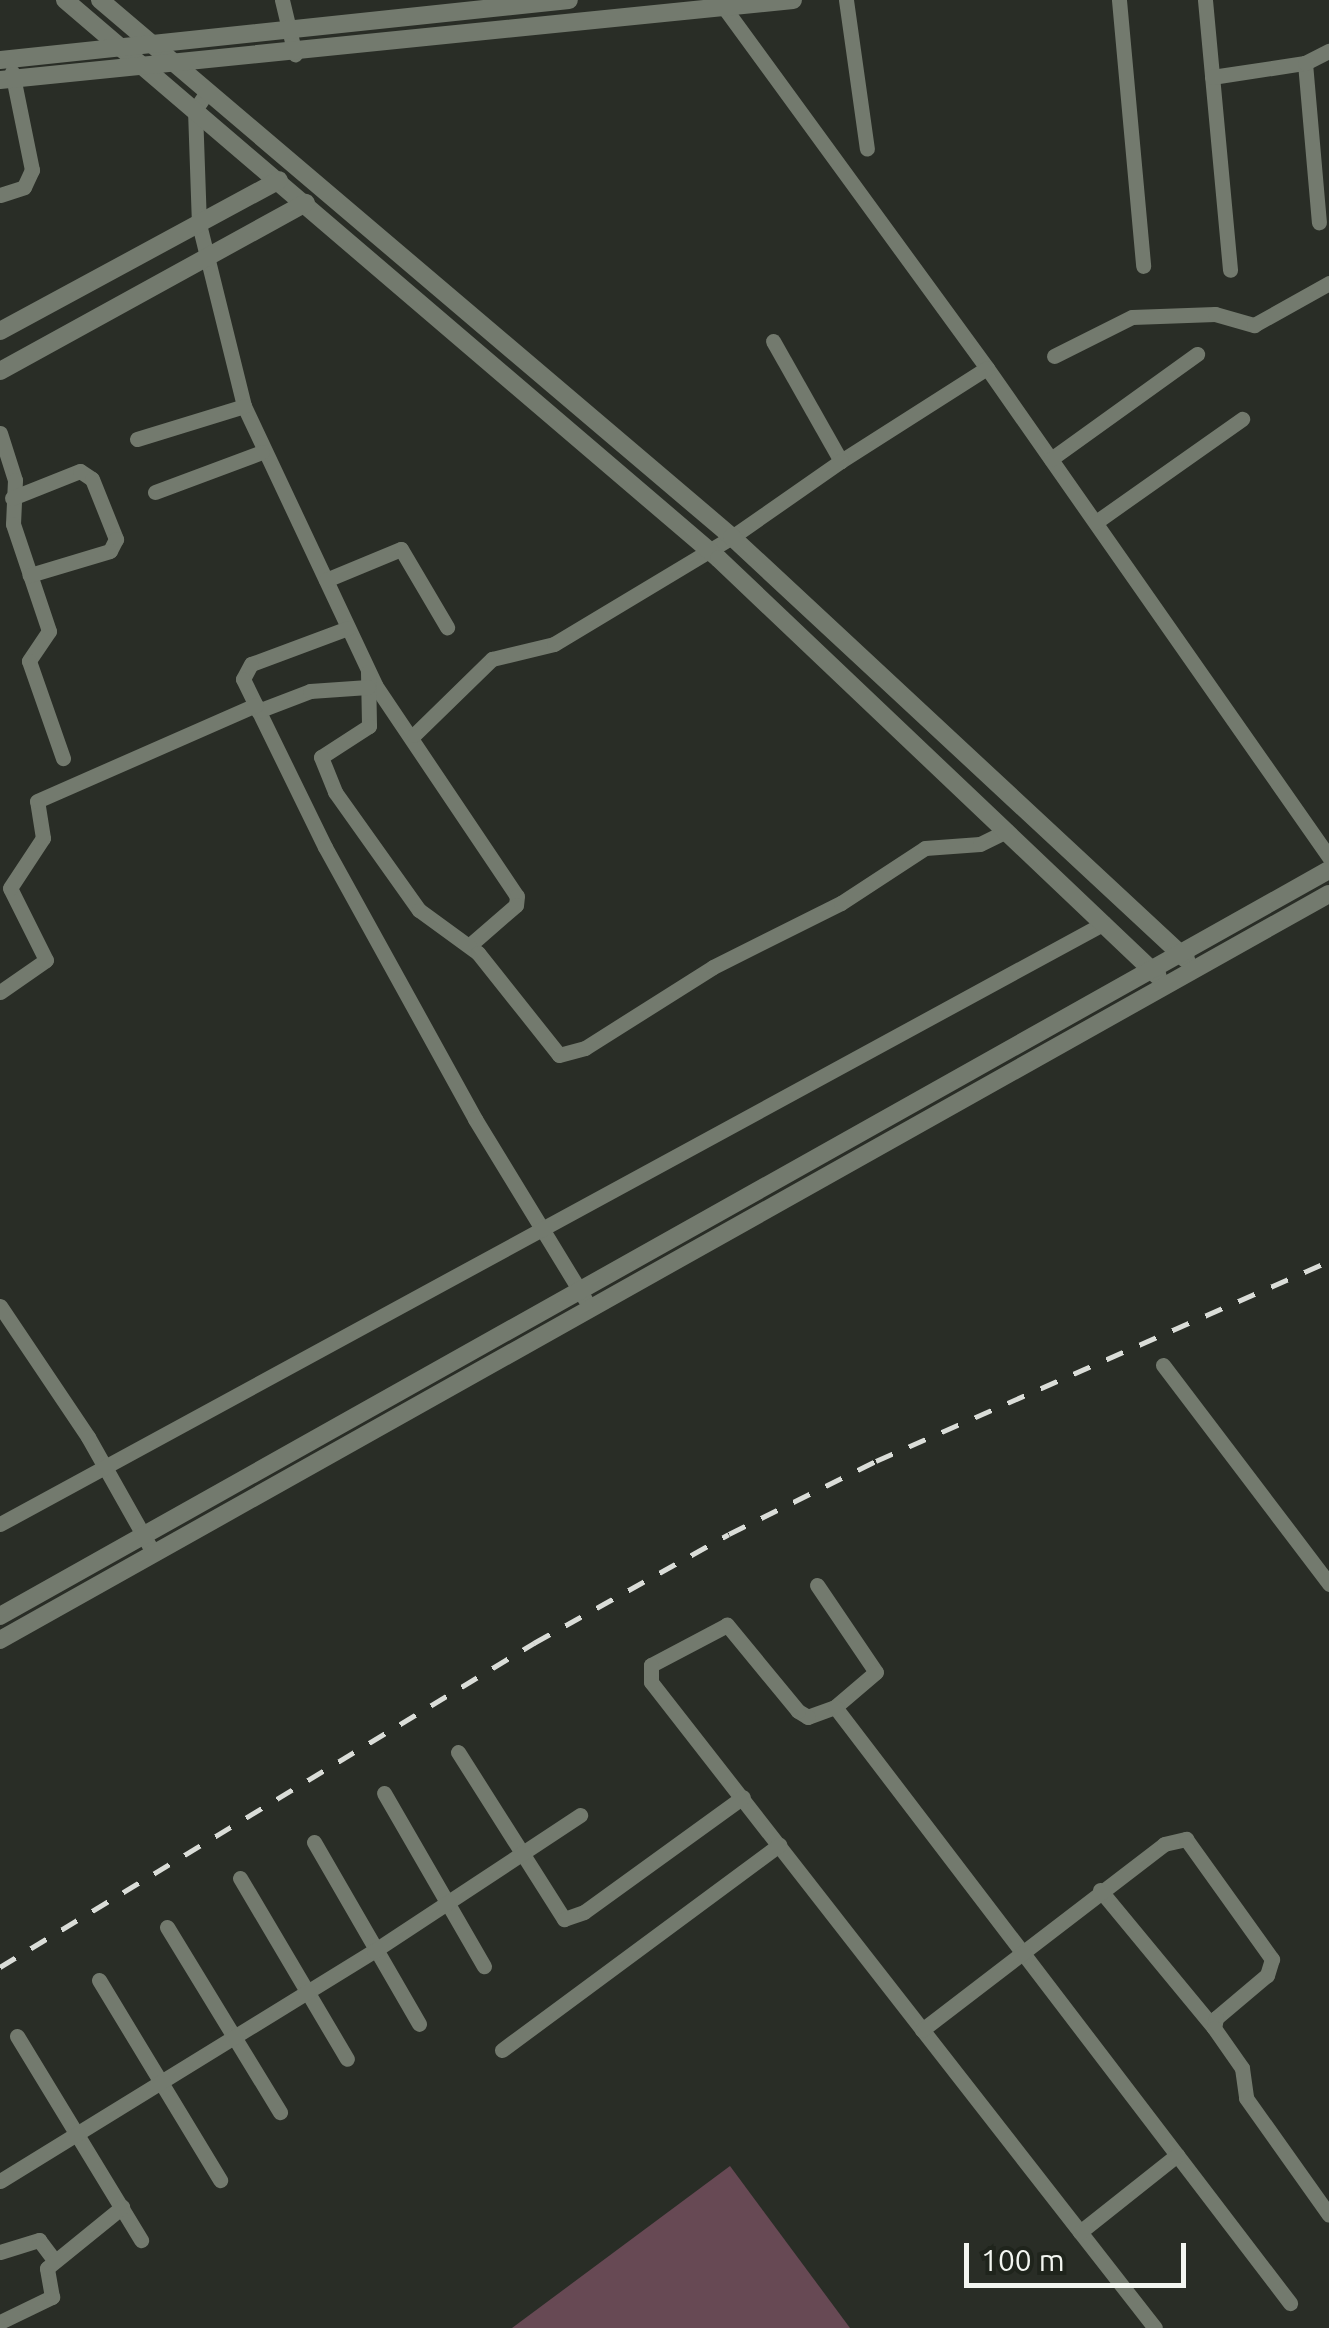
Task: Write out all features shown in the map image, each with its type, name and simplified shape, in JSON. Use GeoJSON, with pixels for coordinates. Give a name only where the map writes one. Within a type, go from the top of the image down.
{"type":"FeatureCollection","features":[{"type":"Feature","properties":{"kind":"street"},"geometry":{"type":"LineString","coordinates":[[65,0],[708,550],[1160,977]]}},
{"type":"Feature","properties":{"kind":"street"},"geometry":{"type":"LineString","coordinates":[[100,0],[732,537],[1187,961]]}},
{"type":"Feature","properties":{"kind":"street"},"geometry":{"type":"LineString","coordinates":[[282,0],[295,54]]}},
{"type":"Feature","properties":{"kind":"street"},"geometry":{"type":"LineString","coordinates":[[0,194],[24,187],[32,170],[6,80],[5,59],[290,31],[444,6],[569,0]]}},
{"type":"Feature","properties":{"kind":"street"},"geometry":{"type":"LineString","coordinates":[[6,80],[149,70],[792,0]]}},
{"type":"Feature","properties":{"kind":"street"},"geometry":{"type":"LineString","coordinates":[[846,0],[867,149]]}},
{"type":"Feature","properties":{"kind":"street"},"geometry":{"type":"LineString","coordinates":[[1119,0],[1143,266]]}},
{"type":"Feature","properties":{"kind":"street"},"geometry":{"type":"LineString","coordinates":[[1205,0],[1230,270]]}},
{"type":"Feature","properties":{"kind":"street"},"geometry":{"type":"LineString","coordinates":[[537,1],[541,26]]}},
{"type":"Feature","properties":{"kind":"street"},"geometry":{"type":"LineString","coordinates":[[722,6],[1052,459],[1329,857]]}},
{"type":"Feature","properties":{"kind":"street"},"geometry":{"type":"LineString","coordinates":[[1212,78],[1304,63],[1329,51]]}},
{"type":"Feature","properties":{"kind":"street"},"geometry":{"type":"LineString","coordinates":[[1304,63],[1319,222]]}},
{"type":"Feature","properties":{"kind":"street"},"geometry":{"type":"LineString","coordinates":[[208,92],[195,110],[198,224],[244,406],[368,679],[414,735],[517,896],[516,906],[470,945]]}},
{"type":"Feature","properties":{"kind":"street"},"geometry":{"type":"LineString","coordinates":[[1311,136],[1329,134]]}},
{"type":"Feature","properties":{"kind":"street"},"geometry":{"type":"LineString","coordinates":[[0,331],[279,180]]}},
{"type":"Feature","properties":{"kind":"street"},"geometry":{"type":"LineString","coordinates":[[0,371],[306,203]]}},
{"type":"Feature","properties":{"kind":"street"},"geometry":{"type":"LineString","coordinates":[[1054,356],[1132,317],[1215,314],[1254,326],[1329,284]]}},
{"type":"Feature","properties":{"kind":"street"},"geometry":{"type":"LineString","coordinates":[[773,341],[841,461]]}},
{"type":"Feature","properties":{"kind":"street"},"geometry":{"type":"LineString","coordinates":[[1052,459],[1198,354]]}},
{"type":"Feature","properties":{"kind":"street"},"geometry":{"type":"LineString","coordinates":[[414,735],[492,659],[554,644],[732,537],[841,461],[987,368]]}},
{"type":"Feature","properties":{"kind":"street"},"geometry":{"type":"LineString","coordinates":[[137,439],[244,406]]}},
{"type":"Feature","properties":{"kind":"street"},"geometry":{"type":"LineString","coordinates":[[1096,522],[1242,419]]}},
{"type":"Feature","properties":{"kind":"street"},"geometry":{"type":"LineString","coordinates":[[0,433],[14,480],[14,524],[49,631],[29,661],[63,758]]}},
{"type":"Feature","properties":{"kind":"street"},"geometry":{"type":"LineString","coordinates":[[155,492],[262,452]]}},
{"type":"Feature","properties":{"kind":"street"},"geometry":{"type":"LineString","coordinates":[[12,498],[80,470],[92,479],[116,538],[110,551],[30,575]]}},
{"type":"Feature","properties":{"kind":"street"},"geometry":{"type":"LineString","coordinates":[[326,580],[401,548],[447,627]]}},
{"type":"Feature","properties":{"kind":"street"},"geometry":{"type":"LineString","coordinates":[[348,628],[246,666],[243,678],[325,847],[592,1309]]}},
{"type":"Feature","properties":{"kind":"street"},"geometry":{"type":"LineString","coordinates":[[368,679],[369,726],[323,753],[321,760],[350,819],[394,880],[433,924],[470,945],[549,1047],[570,1056],[741,950],[841,903],[925,848],[980,844],[1007,831]]}},
{"type":"Feature","properties":{"kind":"street"},"geometry":{"type":"LineString","coordinates":[[0,992],[46,960],[10,888],[43,838],[37,801],[257,708],[310,691],[368,679]]}},
{"type":"Feature","properties":{"kind":"street"},"geometry":{"type":"LineString","coordinates":[[0,1640],[592,1309],[1187,961],[1329,870]]}},
{"type":"Feature","properties":{"kind":"street"},"geometry":{"type":"LineString","coordinates":[[1187,961],[1329,894]]}},
{"type":"Feature","properties":{"kind":"street"},"geometry":{"type":"LineString","coordinates":[[0,1524],[1104,923]]}},
{"type":"Feature","properties":{"kind":"street"},"geometry":{"type":"LineString","coordinates":[[0,1616],[142,1532],[1160,977]]}},
{"type":"Feature","properties":{"kind":"street"},"geometry":{"type":"LineString","coordinates":[[0,1306],[104,1465],[154,1554]]}},
{"type":"Feature","properties":{"kind":"street"},"geometry":{"type":"LineString","coordinates":[[1164,1365],[1329,1584]]}},
{"type":"Feature","properties":{"kind":"street"},"geometry":{"type":"LineString","coordinates":[[817,1586],[876,1672],[835,1707],[808,1718],[798,1711],[728,1626],[651,1665],[652,1682],[1155,2328]]}},
{"type":"Feature","properties":{"kind":"street"},"geometry":{"type":"LineString","coordinates":[[835,1707],[1290,2303]]}},
{"type":"Feature","properties":{"kind":"street"},"geometry":{"type":"LineString","coordinates":[[458,1752],[559,1915],[572,1919],[743,1797]]}},
{"type":"Feature","properties":{"kind":"street"},"geometry":{"type":"LineString","coordinates":[[384,1793],[484,1966]]}},
{"type":"Feature","properties":{"kind":"street"},"geometry":{"type":"LineString","coordinates":[[0,2180],[374,1952],[580,1815]]}},
{"type":"Feature","properties":{"kind":"street"},"geometry":{"type":"LineString","coordinates":[[922,2030],[1172,1838],[1186,1839],[1272,1960],[1267,1976],[1216,2018],[1214,2028]]}},
{"type":"Feature","properties":{"kind":"street"},"geometry":{"type":"LineString","coordinates":[[314,1842],[419,2024]]}},
{"type":"Feature","properties":{"kind":"street"},"geometry":{"type":"LineString","coordinates":[[502,2050],[779,1844]]}},
{"type":"Feature","properties":{"kind":"street"},"geometry":{"type":"LineString","coordinates":[[240,1878],[347,2059]]}},
{"type":"Feature","properties":{"kind":"street"},"geometry":{"type":"LineString","coordinates":[[1100,1890],[1214,2028],[1242,2068],[1246,2098],[1329,2215]]}},
{"type":"Feature","properties":{"kind":"street"},"geometry":{"type":"LineString","coordinates":[[167,1927],[280,2112]]}},
{"type":"Feature","properties":{"kind":"street"},"geometry":{"type":"LineString","coordinates":[[98,1980],[220,2180]]}},
{"type":"Feature","properties":{"kind":"street"},"geometry":{"type":"LineString","coordinates":[[18,2036],[142,2240]]}},
{"type":"Feature","properties":{"kind":"street"},"geometry":{"type":"LineString","coordinates":[[1080,2232],[1176,2155]]}},
{"type":"Feature","properties":{"kind":"street"},"geometry":{"type":"LineString","coordinates":[[0,2322],[52,2297],[46,2270],[122,2207]]}},
{"type":"Feature","properties":{"kind":"street"},"geometry":{"type":"LineString","coordinates":[[0,2252],[39,2240],[55,2261]]}},
{"type":"Feature","properties":{"kind":"shaded area"},"geometry":{"type":"Polygon","coordinates":[[[730,2166],[850,2328],[512,2328],[730,2166]]]}},
{"type":"Feature","properties":{"kind":"railway"},"geometry":{"type":"LineString","coordinates":[[0,1967],[534,1643],[729,1534],[876,1461],[1329,1261]]}}]}
